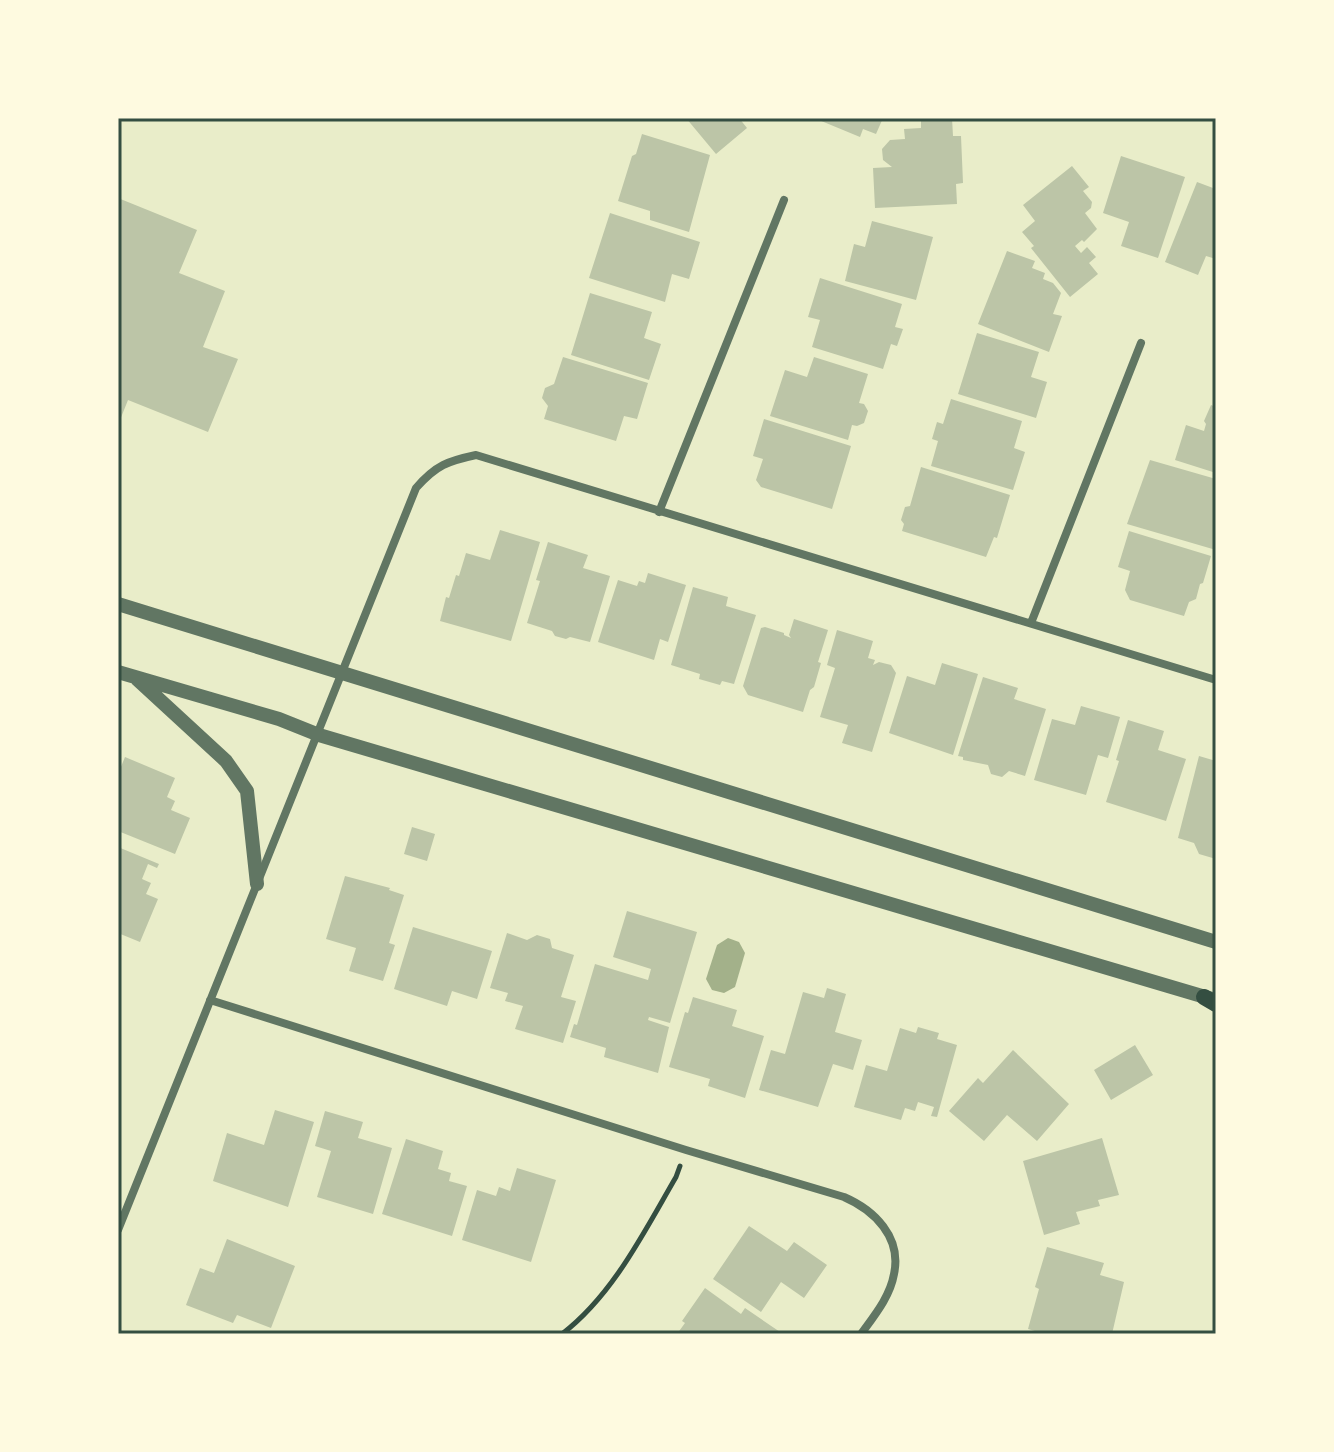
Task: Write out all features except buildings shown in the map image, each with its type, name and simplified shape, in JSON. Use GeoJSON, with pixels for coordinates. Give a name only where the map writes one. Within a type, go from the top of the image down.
{"type":"FeatureCollection","features":[{"type":"Feature","properties":{"kind":"street"},"geometry":{"type":"LineString","coordinates":[[659,512],[784,200]]}},
{"type":"Feature","properties":{"kind":"street"},"geometry":{"type":"LineString","coordinates":[[1031,623],[1141,343]]}},
{"type":"Feature","properties":{"kind":"street"},"geometry":{"type":"LineString","coordinates":[[118,1230],[416,488],[431,471],[451,460],[476,455],[1216,680]]}},
{"type":"Feature","properties":{"kind":"street"},"geometry":{"type":"LineString","coordinates":[[118,604],[1216,942]]}},
{"type":"Feature","properties":{"kind":"street"},"geometry":{"type":"LineString","coordinates":[[118,672],[279,719],[319,735],[1212,1000]]}},
{"type":"Feature","properties":{"kind":"street"},"geometry":{"type":"LineString","coordinates":[[134,676],[226,761],[247,791],[257,884]]}},
{"type":"Feature","properties":{"kind":"street"},"geometry":{"type":"LineString","coordinates":[[210,1000],[844,1197],[864,1206],[881,1221],[890,1240],[895,1272],[882,1304],[861,1334]]}},
{"type":"Feature","properties":{"kind":"path"},"geometry":{"type":"LineString","coordinates":[[562,1334],[578,1322],[600,1296],[633,1250],[676,1177],[686,1150]]}},
{"type":"Feature","properties":{"kind":"shaded area"},"geometry":{"type":"Polygon","coordinates":[[[728,938],[739,942],[745,953],[735,987],[724,993],[712,990],[706,979],[717,945],[728,938]]]}}]}
